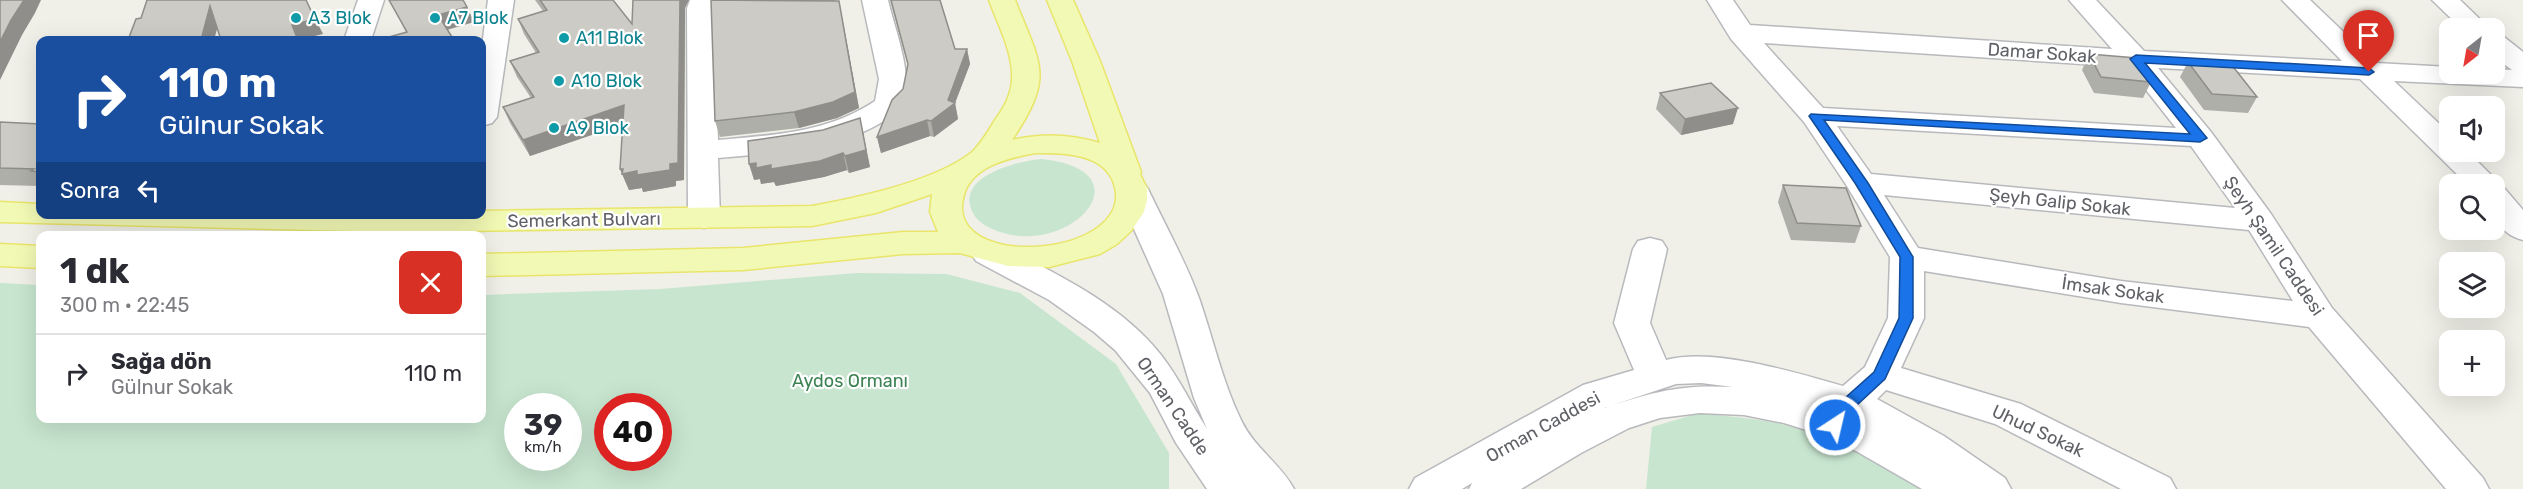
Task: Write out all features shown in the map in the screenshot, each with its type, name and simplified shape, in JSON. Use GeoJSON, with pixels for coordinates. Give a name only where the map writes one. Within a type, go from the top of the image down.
{"type":"FeatureCollection","features":[{"type":"Feature","properties":{"kind":"main road"},"geometry":{"type":"LineString","coordinates":[[976,247],[950,227],[944,209],[948,191],[1016,110],[1026,86],[1025,65],[1002,0]]}},
{"type":"Feature","properties":{"kind":"main road"},"geometry":{"type":"LineString","coordinates":[[486,265],[743,259],[903,243],[976,247],[1016,258],[1046,257],[1084,247],[1101,239],[1120,224],[1130,206],[1129,181],[1086,62],[1060,0]]}},
{"type":"Feature","properties":{"kind":"main road"},"geometry":{"type":"LineString","coordinates":[[971,166],[1007,149],[1026,145],[1063,144],[1089,149],[1111,159],[1129,181]]}},
{"type":"Feature","properties":{"kind":"main road","name":"Semerkant Bulvarı"},"geometry":{"type":"LineString","coordinates":[[486,218],[812,216],[866,206],[971,166]]}},
{"type":"Feature","properties":{"kind":"main road"},"geometry":{"type":"LineString","coordinates":[[0,213],[36,214]]}},
{"type":"Feature","properties":{"kind":"main road"},"geometry":{"type":"LineString","coordinates":[[0,255],[36,257]]}},
{"type":"Feature","properties":{"kind":"street"},"geometry":{"type":"LineString","coordinates":[[359,36],[371,0]]}},
{"type":"Feature","properties":{"kind":"street"},"geometry":{"type":"LineString","coordinates":[[486,95],[501,0]]}},
{"type":"Feature","properties":{"kind":"street"},"geometry":{"type":"LineString","coordinates":[[703,0],[700,8],[704,218]]}},
{"type":"Feature","properties":{"kind":"street"},"geometry":{"type":"LineString","coordinates":[[703,151],[820,136],[848,129],[889,105],[893,79],[875,0]]}},
{"type":"Feature","properties":{"kind":"street"},"geometry":{"type":"LineString","coordinates":[[1720,0],[1741,33],[1815,116],[1861,183],[1906,257],[1906,318],[1880,375],[1843,414]]}},
{"type":"Feature","properties":{"kind":"street","name":"Şeyh Şamil Caddesi"},"geometry":{"type":"LineString","coordinates":[[2082,0],[2136,59],[2200,138],[2260,221],[2320,316],[2404,417],[2469,489]]}},
{"type":"Feature","properties":{"kind":"street"},"geometry":{"type":"LineString","coordinates":[[2295,0],[2439,140]]}},
{"type":"Feature","properties":{"kind":"street"},"geometry":{"type":"LineString","coordinates":[[2445,0],[2465,18]]}},
{"type":"Feature","properties":{"kind":"street","name":"Damar Sokak"},"geometry":{"type":"LineString","coordinates":[[1741,33],[2136,59],[2523,79]]}},
{"type":"Feature","properties":{"kind":"street"},"geometry":{"type":"LineString","coordinates":[[2505,51],[2523,65]]}},
{"type":"Feature","properties":{"kind":"street"},"geometry":{"type":"LineString","coordinates":[[1815,116],[2200,138]]}},
{"type":"Feature","properties":{"kind":"street"},"geometry":{"type":"LineString","coordinates":[[2461,162],[2474,174]]}},
{"type":"Feature","properties":{"kind":"street","name":"Orman Cadde"},"geometry":{"type":"LineString","coordinates":[[1129,181],[1180,294],[1204,376],[1217,410],[1245,462],[1274,489]]}},
{"type":"Feature","properties":{"kind":"street","name":"Şeyh Galip Sokak"},"geometry":{"type":"LineString","coordinates":[[1861,183],[2260,221]]}},
{"type":"Feature","properties":{"kind":"street"},"geometry":{"type":"LineString","coordinates":[[2505,209],[2523,230]]}},
{"type":"Feature","properties":{"kind":"street","name":"Orman Cadde"},"geometry":{"type":"LineString","coordinates":[[976,247],[1062,291],[1114,330],[1143,358],[1163,384],[1191,434],[1230,489]]}},
{"type":"Feature","properties":{"kind":"street"},"geometry":{"type":"LineString","coordinates":[[1650,249],[1632,323],[1654,376]]}},
{"type":"Feature","properties":{"kind":"street","name":"İmsak Sokak"},"geometry":{"type":"LineString","coordinates":[[1906,257],[2121,292],[2320,316]]}},
{"type":"Feature","properties":{"kind":"street","name":"Orman Caddesi"},"geometry":{"type":"LineString","coordinates":[[1430,489],[1596,395],[1654,376],[1675,371],[1701,370],[1774,379],[1843,414],[1953,489]]}},
{"type":"Feature","properties":{"kind":"street","name":"Uhud Sokak"},"geometry":{"type":"LineString","coordinates":[[1880,375],[2008,414],[2156,489]]}},
{"type":"Feature","properties":{"kind":"street","name":"Orman Caddesi"},"geometry":{"type":"LineString","coordinates":[[1488,489],[1617,417],[1666,402],[1713,399],[1798,413],[1875,414],[1930,446],[1990,489]]}},
{"type":"Feature","properties":{"kind":"green space"},"geometry":{"type":"Polygon","coordinates":[[[1042,159],[1074,167],[1091,179],[1094,194],[1088,209],[1073,223],[1052,232],[1027,236],[1000,232],[977,219],[969,199],[973,188],[981,179],[1006,167],[1042,159]]]}},
{"type":"Feature","properties":{"kind":"green space","name":"Aydos Ormanı"},"geometry":{"type":"Polygon","coordinates":[[[857,273],[946,274],[1020,293],[1116,364],[1169,453],[1169,489],[0,489],[0,283],[36,285],[36,423],[486,423],[486,295],[660,289],[857,273]]]}},
{"type":"Feature","properties":{"kind":"green space"},"geometry":{"type":"Polygon","coordinates":[[[1699,413],[1767,421],[1815,434],[1870,458],[1920,489],[1646,489],[1652,427],[1699,413]]]}},
{"type":"Feature","properties":{"kind":"building"},"geometry":{"type":"Polygon","coordinates":[[[0,0],[24,0],[0,42],[0,0]]]}},
{"type":"Feature","properties":{"kind":"building"},"geometry":{"type":"Polygon","coordinates":[[[147,0],[306,0],[315,19],[292,25],[296,36],[220,36],[210,6],[202,36],[130,36],[136,19],[141,18],[147,0]]]}},
{"type":"Feature","properties":{"kind":"building","name":"A7 Blok"},"geometry":{"type":"Polygon","coordinates":[[[389,0],[463,0],[467,7],[438,15],[451,36],[392,36],[407,32],[389,0]]]}},
{"type":"Feature","properties":{"kind":"building"},"geometry":{"type":"Polygon","coordinates":[[[540,0],[613,0],[632,24],[633,0],[680,0],[678,163],[670,164],[670,170],[637,175],[637,171],[622,174],[623,169],[620,169],[624,105],[523,140],[503,107],[534,97],[510,61],[539,52],[518,19],[547,10],[540,0]]]}},
{"type":"Feature","properties":{"kind":"building"},"geometry":{"type":"Polygon","coordinates":[[[711,0],[839,1],[855,92],[833,102],[794,112],[715,121],[711,0]]]}},
{"type":"Feature","properties":{"kind":"building"},"geometry":{"type":"Polygon","coordinates":[[[891,0],[940,0],[955,49],[967,49],[948,100],[955,103],[931,121],[927,120],[877,137],[892,100],[903,89],[908,64],[891,0]]]}},
{"type":"Feature","properties":{"kind":"building"},"geometry":{"type":"Polygon","coordinates":[[[2089,54],[2137,58],[2151,82],[2101,77],[2089,54]]]}},
{"type":"Feature","properties":{"kind":"building"},"geometry":{"type":"Polygon","coordinates":[[[2188,62],[2231,64],[2257,97],[2212,94],[2188,62]]]}},
{"type":"Feature","properties":{"kind":"building"},"geometry":{"type":"Polygon","coordinates":[[[1711,83],[1738,108],[1685,119],[1660,93],[1711,83]]]}},
{"type":"Feature","properties":{"kind":"building"},"geometry":{"type":"Polygon","coordinates":[[[860,118],[866,150],[771,169],[771,165],[756,168],[756,163],[749,164],[748,141],[823,130],[860,118]]]}},
{"type":"Feature","properties":{"kind":"building"},"geometry":{"type":"Polygon","coordinates":[[[0,122],[36,124],[36,172],[31,171],[34,169],[0,168],[0,122]]]}},
{"type":"Feature","properties":{"kind":"building"},"geometry":{"type":"Polygon","coordinates":[[[1783,185],[1846,188],[1861,226],[1797,223],[1783,185]]]}},
{"type":"Feature","properties":{"kind":"place","name":"A3 Blok"},"geometry":{"type":"Point","coordinates":[296,18]}},
{"type":"Feature","properties":{"kind":"place","name":"A7 Blok"},"geometry":{"type":"Point","coordinates":[435,18]}},
{"type":"Feature","properties":{"kind":"place","name":"A11 Blok"},"geometry":{"type":"Point","coordinates":[564,38]}},
{"type":"Feature","properties":{"kind":"place","name":"A10 Blok"},"geometry":{"type":"Point","coordinates":[559,81]}},
{"type":"Feature","properties":{"kind":"place","name":"A9 Blok"},"geometry":{"type":"Point","coordinates":[554,128]}},
{"type":"Feature","properties":{"kind":"route"},"geometry":{"type":"LineString","coordinates":[[1835,425],[1850,402],[1880,375],[1906,318],[1906,257],[1861,183],[1815,116],[2200,138],[2136,59],[2369,72]]}}]}
